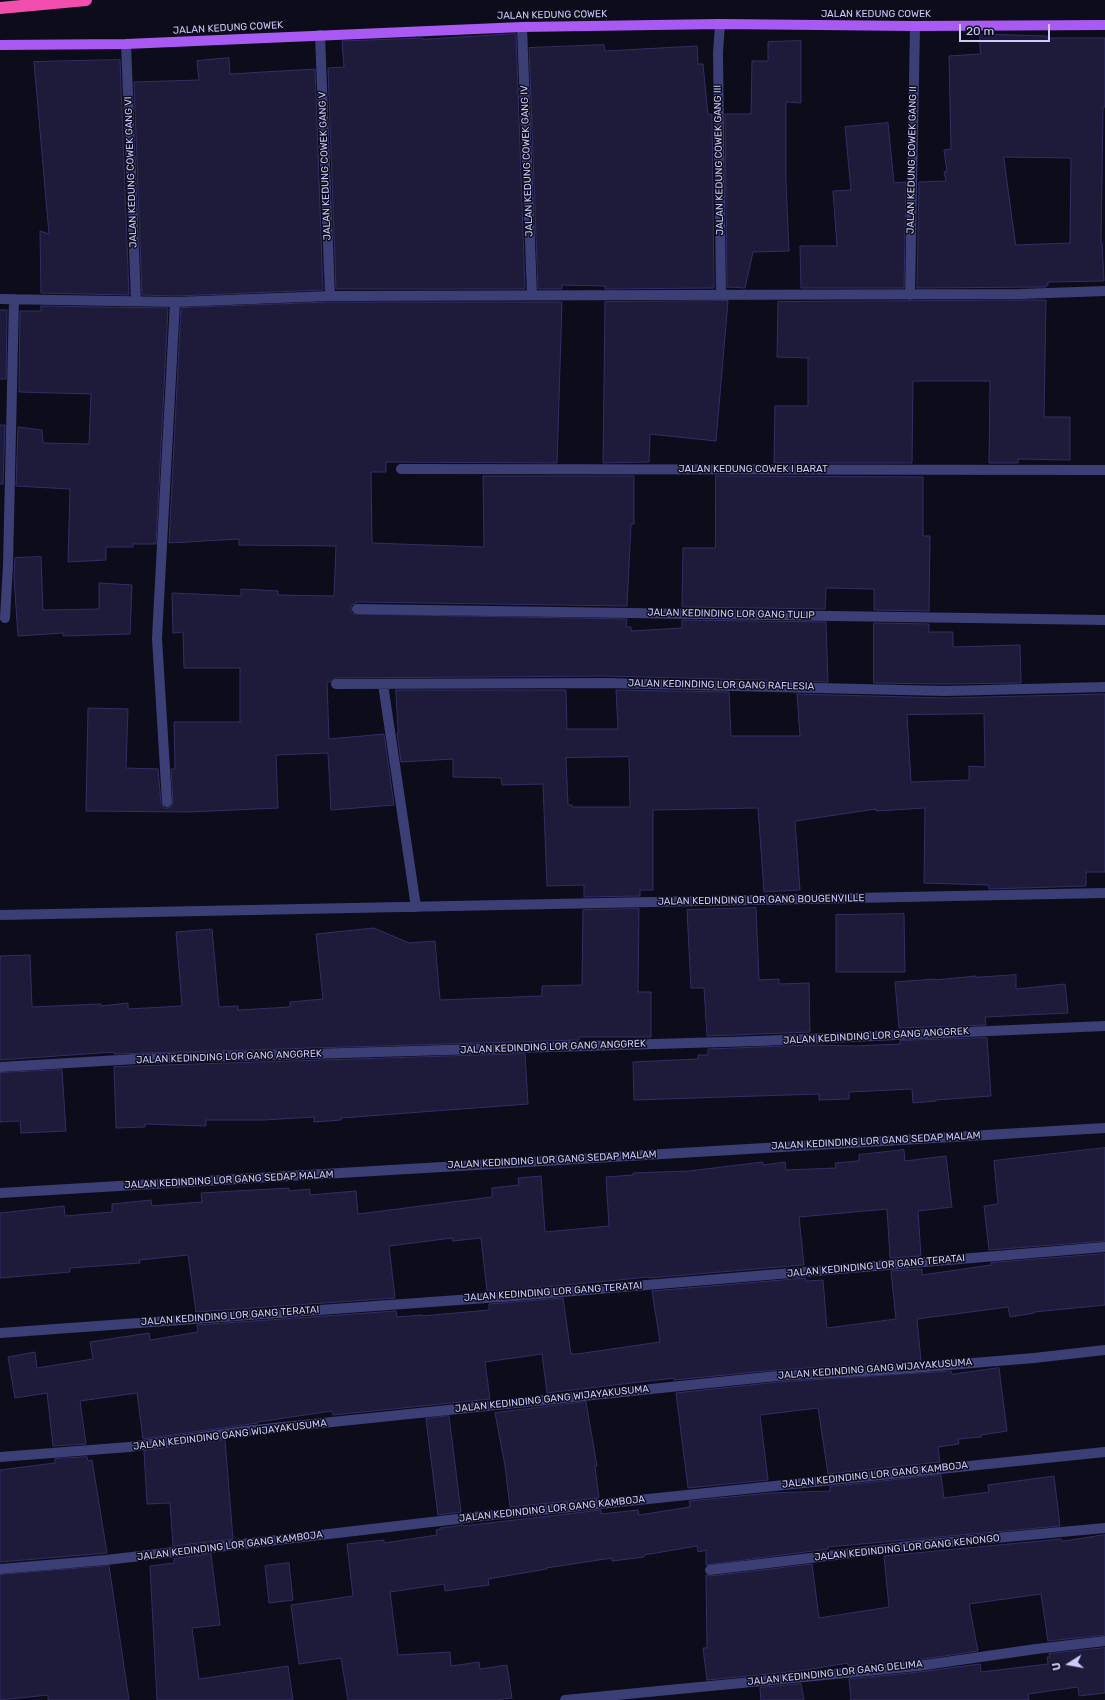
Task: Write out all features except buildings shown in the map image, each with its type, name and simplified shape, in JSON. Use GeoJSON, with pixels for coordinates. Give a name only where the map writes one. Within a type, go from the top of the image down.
{"type":"FeatureCollection","features":[{"type":"Feature","properties":{"kind":"highway"},"geometry":{"type":"LineString","coordinates":[[0,8],[86,0]]}},
{"type":"Feature","properties":{"kind":"main road","name":"JALAN KEDUNG COWEK"},"geometry":{"type":"LineString","coordinates":[[0,45],[126,44],[522,27],[720,24],[915,26],[1105,25]]}},
{"type":"Feature","properties":{"kind":"street","name":"JALAN KEDUNG COWEK GANG III"},"geometry":{"type":"LineString","coordinates":[[720,24],[718,52],[721,295]]}},
{"type":"Feature","properties":{"kind":"street","name":"JALAN KEDUNG COWEK GANG II"},"geometry":{"type":"LineString","coordinates":[[910,295],[915,26]]}},
{"type":"Feature","properties":{"kind":"street","name":"JALAN KEDUNG COWEK GANG IV"},"geometry":{"type":"LineString","coordinates":[[522,27],[532,295]]}},
{"type":"Feature","properties":{"kind":"street","name":"JALAN KEDUNG COWEK GANG V"},"geometry":{"type":"LineString","coordinates":[[320,36],[330,296]]}},
{"type":"Feature","properties":{"kind":"street","name":"JALAN KEDUNG COWEK GANG VI"},"geometry":{"type":"LineString","coordinates":[[126,44],[136,300]]}},
{"type":"Feature","properties":{"kind":"street"},"geometry":{"type":"LineString","coordinates":[[0,299],[136,300],[175,302],[330,296],[910,295],[1020,294],[1105,291]]}},
{"type":"Feature","properties":{"kind":"street"},"geometry":{"type":"LineString","coordinates":[[6,618],[14,299]]}},
{"type":"Feature","properties":{"kind":"street"},"geometry":{"type":"LineString","coordinates":[[167,802],[157,638],[175,302]]}},
{"type":"Feature","properties":{"kind":"street","name":"JALAN KEDUNG COWEK I BARAT"},"geometry":{"type":"LineString","coordinates":[[401,469],[1105,470]]}},
{"type":"Feature","properties":{"kind":"street","name":"JALAN KEDINDING LOR GANG TULIP"},"geometry":{"type":"LineString","coordinates":[[357,609],[1105,620]]}},
{"type":"Feature","properties":{"kind":"street","name":"JALAN KEDINDING LOR GANG RAFLESIA"},"geometry":{"type":"LineString","coordinates":[[336,684],[615,683],[945,691],[1105,687]]}},
{"type":"Feature","properties":{"kind":"street"},"geometry":{"type":"LineString","coordinates":[[383,684],[416,907]]}},
{"type":"Feature","properties":{"kind":"street","name":"JALAN KEDINDING LOR GANG BOUGENVILLE"},"geometry":{"type":"LineString","coordinates":[[0,915],[1105,893]]}},
{"type":"Feature","properties":{"kind":"street","name":"JALAN KEDINDING LOR GANG ANGGREK"},"geometry":{"type":"LineString","coordinates":[[0,1067],[137,1059],[758,1041],[1105,1026]]}},
{"type":"Feature","properties":{"kind":"street","name":"JALAN KEDINDING LOR GANG SEDAP MALAM"},"geometry":{"type":"LineString","coordinates":[[0,1193],[1105,1128]]}},
{"type":"Feature","properties":{"kind":"street","name":"JALAN KEDINDING LOR GANG TERATAI"},"geometry":{"type":"LineString","coordinates":[[0,1333],[522,1295],[1105,1247]]}},
{"type":"Feature","properties":{"kind":"street","name":"JALAN KEDINDING GANG WIJAYAKUSUMA"},"geometry":{"type":"LineString","coordinates":[[0,1457],[130,1447],[245,1431],[777,1376],[1034,1358],[1105,1350]]}},
{"type":"Feature","properties":{"kind":"street","name":"JALAN KEDINDING LOR GANG KAMBOJA"},"geometry":{"type":"LineString","coordinates":[[0,1569],[106,1560],[491,1515],[1105,1452]]}},
{"type":"Feature","properties":{"kind":"street","name":"JALAN KEDINDING LOR GANG KENONGO"},"geometry":{"type":"LineString","coordinates":[[710,1570],[918,1545],[1105,1528]]}},
{"type":"Feature","properties":{"kind":"street","name":"JALAN KEDINDING LOR GANG DELIMA"},"geometry":{"type":"LineString","coordinates":[[565,1700],[918,1666],[1036,1649],[1105,1641]]}}]}
